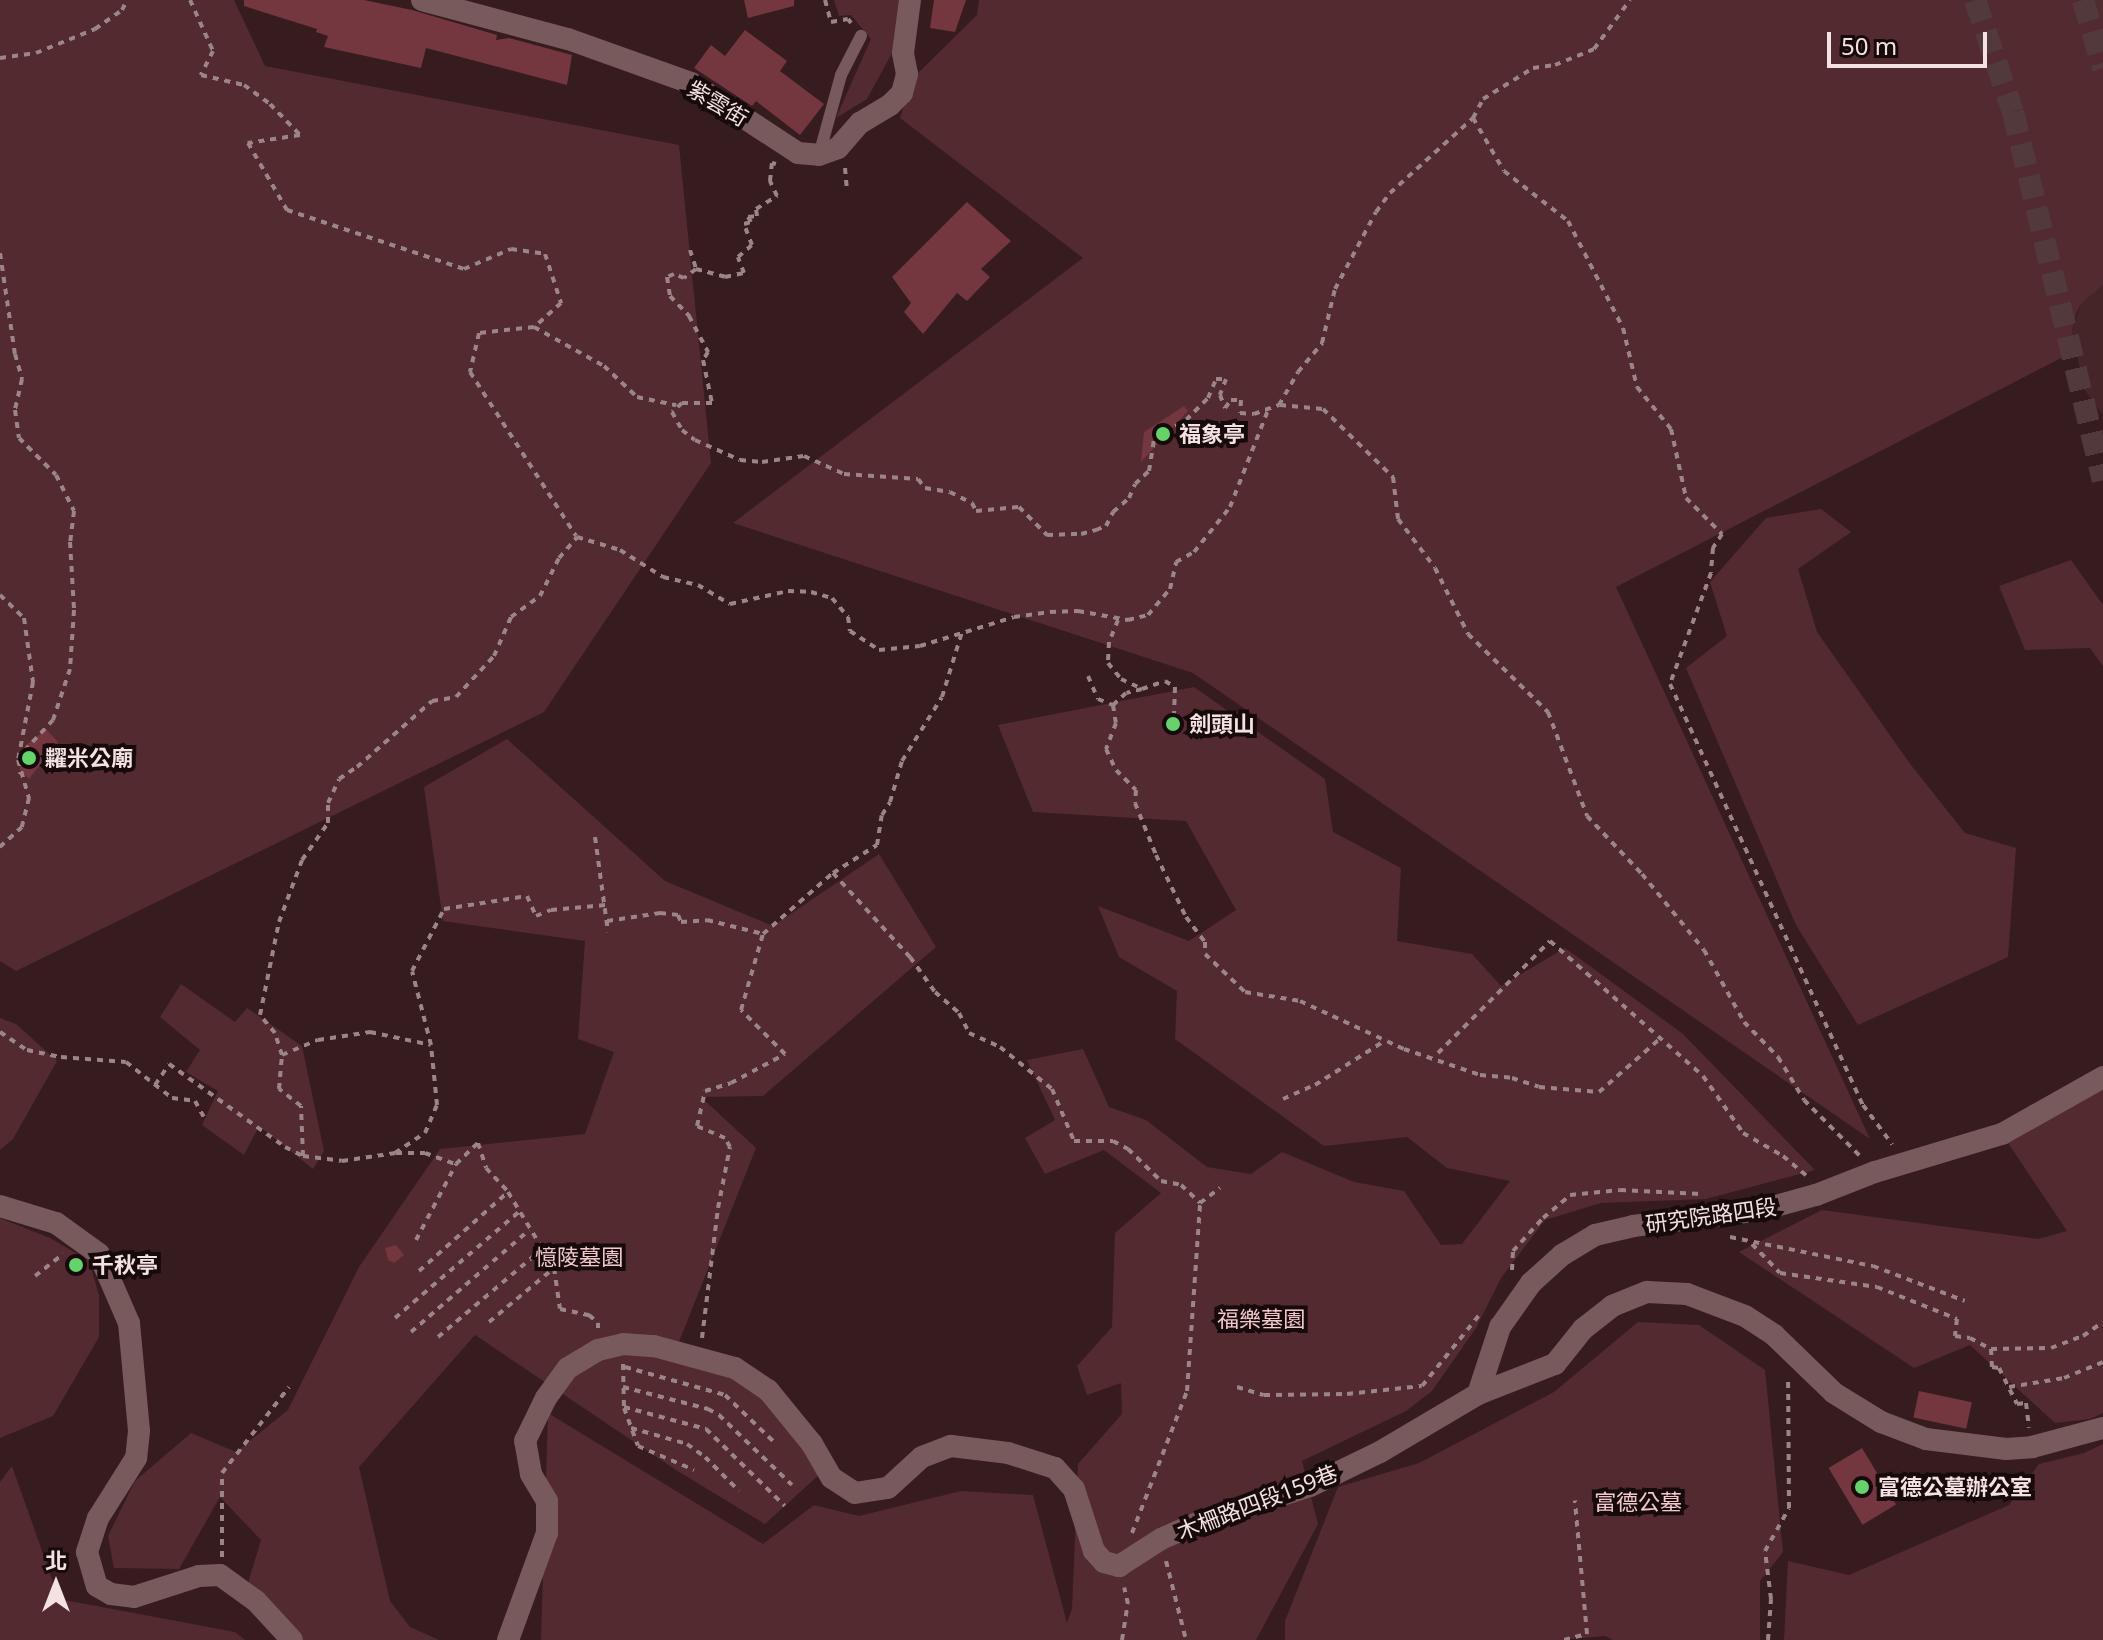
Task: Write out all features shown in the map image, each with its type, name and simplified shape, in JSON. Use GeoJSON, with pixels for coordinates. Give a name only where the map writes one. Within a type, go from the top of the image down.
{"type":"FeatureCollection","features":[{"type":"Feature","properties":{"kind":"street","name":"紫雲街"},"geometry":{"type":"LineString","coordinates":[[422,0],[568,39],[691,83],[798,153],[819,155]]}},
{"type":"Feature","properties":{"kind":"street"},"geometry":{"type":"LineString","coordinates":[[819,155],[838,148],[860,123],[890,105],[902,93],[907,74],[903,53],[910,0]]}},
{"type":"Feature","properties":{"kind":"street","name":"研究院路四段"},"geometry":{"type":"LineString","coordinates":[[1478,1394],[1500,1327],[1531,1283],[1562,1255],[1595,1235],[1633,1226],[1761,1210],[1816,1195],[1875,1172],[2002,1134],[2103,1077]]}},
{"type":"Feature","properties":{"kind":"street"},"geometry":{"type":"LineString","coordinates":[[0,1206],[56,1223],[99,1254],[129,1323],[139,1431],[136,1458],[98,1518],[87,1552],[97,1586],[111,1594],[134,1597],[199,1576],[220,1575],[256,1601],[292,1640]]}},
{"type":"Feature","properties":{"kind":"street","name":"木柵路四段159巷"},"geometry":{"type":"LineString","coordinates":[[1119,1566],[1161,1539],[1202,1521],[1310,1486],[1380,1452],[1478,1394],[1555,1364],[1583,1329],[1612,1306],[1647,1292],[1687,1294],[1718,1303],[1745,1316],[1774,1335],[1834,1393],[1881,1422],[1926,1439],[2006,1449],[2032,1447],[2103,1428]]}},
{"type":"Feature","properties":{"kind":"street"},"geometry":{"type":"LineString","coordinates":[[508,1640],[547,1533],[547,1501],[531,1474],[525,1441],[546,1398],[568,1368],[598,1350],[623,1355],[654,1346],[700,1356],[735,1368],[768,1390],[812,1444],[832,1478],[855,1493],[888,1488],[922,1457],[951,1446],[1008,1453],[1055,1468],[1074,1489],[1094,1551],[1104,1562],[1119,1566]]}},
{"type":"Feature","properties":{"kind":"lane"},"geometry":{"type":"LineString","coordinates":[[819,155],[841,75],[861,36]]}},
{"type":"Feature","properties":{"kind":"path"},"geometry":{"type":"LineString","coordinates":[[0,58],[36,53],[95,29],[122,10],[127,0]]}},
{"type":"Feature","properties":{"kind":"path"},"geometry":{"type":"LineString","coordinates":[[190,0],[213,51],[201,75],[244,85],[270,104],[300,135],[248,143],[287,210],[464,269],[511,249],[545,254],[561,303],[534,327]]}},
{"type":"Feature","properties":{"kind":"path"},"geometry":{"type":"LineString","coordinates":[[825,0],[831,22],[848,19],[861,36]]}},
{"type":"Feature","properties":{"kind":"path"},"geometry":{"type":"LineString","coordinates":[[1279,405],[1298,372],[1322,343],[1335,289],[1376,212],[1390,193],[1473,118],[1483,99],[1533,68],[1555,65],[1594,49],[1630,0]]}},
{"type":"Feature","properties":{"kind":"path"},"geometry":{"type":"LineString","coordinates":[[1473,118],[1504,171],[1568,221],[1623,328],[1637,387],[1671,429],[1686,498],[1722,534],[1713,548],[1711,573],[1670,684],[1863,1105],[1893,1145],[1900,1165]]}},
{"type":"Feature","properties":{"kind":"path"},"geometry":{"type":"LineString","coordinates":[[696,269],[725,277],[744,273],[738,257],[752,245],[744,224],[751,222],[748,217],[757,216],[756,209],[777,196],[773,190]]}},
{"type":"Feature","properties":{"kind":"path"},"geometry":{"type":"LineString","coordinates":[[690,250],[696,269]]}},
{"type":"Feature","properties":{"kind":"path"},"geometry":{"type":"LineString","coordinates":[[0,253],[15,354],[22,379],[15,410],[19,438],[56,475],[74,511],[70,542],[74,610],[70,669],[53,720],[26,749],[20,774]]}},
{"type":"Feature","properties":{"kind":"path"},"geometry":{"type":"LineString","coordinates":[[696,269],[684,278],[674,274],[667,277],[670,296],[689,316],[708,352],[703,360],[712,403],[676,405],[637,397],[604,366],[534,327],[479,333],[470,372],[577,537],[620,550],[663,577],[698,585],[730,604],[788,591],[811,592],[832,598],[848,617],[850,631],[879,650],[920,646],[1014,617],[1050,612],[1102,614],[1118,620],[1148,615],[1170,589],[1176,562],[1194,552],[1230,507],[1268,410]]}},
{"type":"Feature","properties":{"kind":"path"},"geometry":{"type":"LineString","coordinates":[[676,405],[672,412],[682,430],[740,460],[762,462],[804,456],[844,474],[918,479],[925,488],[950,492],[972,503],[976,511],[1019,507],[1047,535],[1081,534],[1106,526],[1113,512],[1129,498],[1135,484],[1149,471],[1154,438],[1186,420],[1208,398],[1220,376],[1226,379],[1220,395],[1225,408],[1231,400],[1241,400],[1240,413],[1254,414],[1279,405],[1323,409],[1393,477],[1398,519],[1435,568],[1468,634],[1548,712],[1587,816],[1642,874],[1704,950],[1744,1022],[1778,1057],[1804,1100],[1875,1172]]}},
{"type":"Feature","properties":{"kind":"path"},"geometry":{"type":"LineString","coordinates":[[303,1156],[301,1106],[279,1089],[282,1055],[275,1033],[260,1015],[279,922],[302,860],[328,823],[328,803],[339,779],[432,701],[456,697],[494,656],[511,617],[540,596],[559,558],[577,537]]}},
{"type":"Feature","properties":{"kind":"path"},"geometry":{"type":"LineString","coordinates":[[0,595],[24,618],[33,682],[18,760],[29,798],[22,827],[0,847]]}},
{"type":"Feature","properties":{"kind":"path"},"geometry":{"type":"LineString","coordinates":[[1118,620],[1109,642],[1108,663],[1121,679],[1142,689]]}},
{"type":"Feature","properties":{"kind":"path"},"geometry":{"type":"LineString","coordinates":[[700,1356],[718,1208],[730,1147],[725,1138],[697,1126],[705,1091],[731,1083],[785,1054],[741,1010],[763,934],[833,873],[877,845],[882,815],[890,802],[902,761],[942,697],[962,632]]}},
{"type":"Feature","properties":{"kind":"path"},"geometry":{"type":"LineString","coordinates":[[1088,676],[1098,699],[1113,705]]}},
{"type":"Feature","properties":{"kind":"path"},"geometry":{"type":"LineString","coordinates":[[1113,705],[1126,693],[1165,681],[1175,687],[1174,724]]}},
{"type":"Feature","properties":{"kind":"path"},"geometry":{"type":"LineString","coordinates":[[1113,705],[1116,723],[1106,749],[1116,770],[1136,790],[1135,803],[1156,855],[1186,917],[1205,942],[1205,954],[1245,992],[1300,1001],[1386,1040],[1480,1075],[1512,1078],[1539,1087],[1568,1086],[1599,1092],[1661,1038]]}},
{"type":"Feature","properties":{"kind":"path"},"geometry":{"type":"LineString","coordinates":[[595,837],[608,932]]}},
{"type":"Feature","properties":{"kind":"path"},"geometry":{"type":"LineString","coordinates":[[833,873],[910,957],[935,992],[959,1013],[969,1033],[1000,1047],[1052,1089],[1074,1141],[1113,1141],[1128,1149],[1161,1181],[1181,1185],[1200,1203]]}},
{"type":"Feature","properties":{"kind":"path"},"geometry":{"type":"LineString","coordinates":[[395,1153],[425,1133],[437,1105],[431,1045],[412,971],[444,909],[527,896],[536,916],[551,910],[606,905]]}},
{"type":"Feature","properties":{"kind":"path"},"geometry":{"type":"LineString","coordinates":[[607,921],[660,913],[678,915],[681,922],[707,920],[763,934]]}},
{"type":"Feature","properties":{"kind":"path"},"geometry":{"type":"LineString","coordinates":[[1438,1053],[1550,941],[1703,1076],[1728,1116],[1743,1133],[1800,1167],[1816,1195]]}},
{"type":"Feature","properties":{"kind":"path"},"geometry":{"type":"LineString","coordinates":[[0,1032],[27,1050],[61,1057],[126,1062],[172,1098],[195,1101],[204,1117]]}},
{"type":"Feature","properties":{"kind":"path"},"geometry":{"type":"LineString","coordinates":[[282,1055],[318,1040],[370,1032],[431,1045]]}},
{"type":"Feature","properties":{"kind":"path"},"geometry":{"type":"LineString","coordinates":[[1283,1099],[1315,1085],[1386,1040]]}},
{"type":"Feature","properties":{"kind":"path"},"geometry":{"type":"LineString","coordinates":[[155,1085],[169,1064],[285,1147],[303,1156],[342,1161],[395,1153],[425,1153],[456,1164]]}},
{"type":"Feature","properties":{"kind":"path"},"geometry":{"type":"LineString","coordinates":[[416,1240],[456,1164],[478,1143],[486,1168],[508,1192],[554,1268],[560,1309],[589,1315],[598,1323],[598,1350]]}},
{"type":"Feature","properties":{"kind":"path"},"geometry":{"type":"LineString","coordinates":[[1119,1566],[1187,1391],[1200,1203],[1220,1188]]}},
{"type":"Feature","properties":{"kind":"path"},"geometry":{"type":"LineString","coordinates":[[419,1271],[508,1192]]}},
{"type":"Feature","properties":{"kind":"path"},"geometry":{"type":"LineString","coordinates":[[395,1318],[520,1211]]}},
{"type":"Feature","properties":{"kind":"path"},"geometry":{"type":"LineString","coordinates":[[411,1332],[529,1230]]}},
{"type":"Feature","properties":{"kind":"path"},"geometry":{"type":"LineString","coordinates":[[1717,1237],[1732,1237],[1752,1244],[1873,1266],[1965,1301]]}},
{"type":"Feature","properties":{"kind":"path"},"geometry":{"type":"LineString","coordinates":[[35,1276],[81,1240]]}},
{"type":"Feature","properties":{"kind":"path"},"geometry":{"type":"LineString","coordinates":[[1752,1244],[1780,1273],[1877,1287],[1957,1319],[1955,1336],[1970,1338],[1991,1349],[2051,1348],[2083,1336],[2103,1322]]}},
{"type":"Feature","properties":{"kind":"path"},"geometry":{"type":"LineString","coordinates":[[438,1337],[542,1249]]}},
{"type":"Feature","properties":{"kind":"path"},"geometry":{"type":"LineString","coordinates":[[489,1322],[554,1268]]}},
{"type":"Feature","properties":{"kind":"path"},"geometry":{"type":"LineString","coordinates":[[1991,1349],[1992,1367],[1999,1368],[2017,1404],[2026,1403],[2032,1447]]}},
{"type":"Feature","properties":{"kind":"path"},"geometry":{"type":"LineString","coordinates":[[1768,1640],[1771,1599],[1765,1551],[1789,1508],[1788,1350]]}},
{"type":"Feature","properties":{"kind":"path"},"geometry":{"type":"LineString","coordinates":[[694,1470],[638,1446],[624,1407],[623,1355],[725,1395],[774,1442]]}},
{"type":"Feature","properties":{"kind":"path"},"geometry":{"type":"LineString","coordinates":[[2009,1387],[2064,1378],[2103,1362]]}},
{"type":"Feature","properties":{"kind":"path"},"geometry":{"type":"LineString","coordinates":[[220,1575],[222,1473],[289,1387]]}},
{"type":"Feature","properties":{"kind":"path"},"geometry":{"type":"LineString","coordinates":[[623,1387],[708,1409],[719,1415],[792,1485]]}},
{"type":"Feature","properties":{"kind":"path"},"geometry":{"type":"LineString","coordinates":[[624,1407],[706,1429],[785,1506]]}},
{"type":"Feature","properties":{"kind":"path"},"geometry":{"type":"LineString","coordinates":[[631,1428],[687,1444],[705,1457],[739,1491]]}},
{"type":"Feature","properties":{"kind":"path"},"geometry":{"type":"LineString","coordinates":[[1564,1640],[1587,1634],[1575,1501]]}},
{"type":"Feature","properties":{"kind":"path"},"geometry":{"type":"LineString","coordinates":[[1161,1539],[1186,1640]]}},
{"type":"Feature","properties":{"kind":"path"},"geometry":{"type":"LineString","coordinates":[[1122,1640],[1128,1604],[1126,1593]]}},
{"type":"Feature","properties":{"kind":"shaded area"},"geometry":{"type":"Polygon","coordinates":[[[2103,285],[2103,415],[2084,389],[2072,331],[2081,304],[2103,285]]]}},
{"type":"Feature","properties":{"kind":"green space"},"geometry":{"type":"Polygon","coordinates":[[[0,0],[234,0],[265,66],[679,145],[711,463],[544,712],[16,971],[0,961],[0,0]]]}},
{"type":"Feature","properties":{"kind":"green space"},"geometry":{"type":"Polygon","coordinates":[[[834,0],[902,0],[892,53],[867,99],[836,118],[871,39],[851,15],[839,16],[834,0]]]}},
{"type":"Feature","properties":{"kind":"green space"},"geometry":{"type":"Polygon","coordinates":[[[979,0],[2103,0],[2103,285],[2081,304],[2076,314],[2072,331],[2075,351],[1616,587],[1870,1139],[1193,673],[733,523],[1083,258],[900,118],[912,79],[977,15],[979,0]]]}},
{"type":"Feature","properties":{"kind":"green space"},"geometry":{"type":"Polygon","coordinates":[[[1821,509],[1851,532],[1798,569],[1817,632],[1911,765],[1965,833],[2016,848],[2008,957],[1858,1025],[1796,925],[1686,668],[1727,636],[1710,582],[1766,518],[1821,509]]]}},
{"type":"Feature","properties":{"kind":"green space"},"geometry":{"type":"Polygon","coordinates":[[[2071,560],[2103,605],[2103,666],[2090,648],[2025,650],[1999,586],[2071,560]]]}},
{"type":"Feature","properties":{"kind":"green space","name":"福樂墓園"},"geometry":{"type":"Polygon","coordinates":[[[1194,687],[1325,779],[1333,832],[1401,868],[1397,941],[1472,954],[1501,986],[1565,948],[1683,1034],[1815,1170],[1706,1199],[1601,1203],[1545,1220],[1501,1278],[1476,1328],[1432,1391],[1406,1411],[1302,1461],[1318,1524],[1256,1640],[541,1640],[548,1413],[763,1544],[814,1505],[859,1516],[961,1491],[1033,1495],[1067,1623],[1072,1609],[1078,1464],[1122,1414],[1121,1383],[1087,1395],[1077,1366],[1112,1327],[1115,1233],[1161,1193],[1104,1150],[1045,1174],[1025,1138],[1055,1120],[1027,1060],[1083,1049],[1109,1107],[1146,1120],[1207,1167],[1251,1174],[1282,1152],[1354,1182],[1404,1191],[1441,1245],[1462,1244],[1510,1181],[1447,1168],[1407,1137],[1324,1146],[1175,1039],[1177,991],[1119,957],[1098,906],[1189,941],[1236,910],[1186,821],[1033,812],[998,725],[1194,687]]]}},
{"type":"Feature","properties":{"kind":"green space","name":"憶陵墓園"},"geometry":{"type":"Polygon","coordinates":[[[507,739],[665,881],[773,926],[879,854],[936,947],[763,1096],[701,1097],[756,1148],[677,1347],[750,1386],[797,1428],[821,1473],[765,1524],[676,1470],[475,1335],[359,1467],[390,1601],[410,1627],[439,1640],[300,1640],[248,1583],[261,1540],[220,1497],[179,1569],[114,1568],[108,1536],[135,1481],[191,1433],[236,1452],[288,1410],[359,1267],[440,1149],[585,1134],[614,1052],[578,1039],[585,941],[443,921],[424,787],[507,739]]]}},
{"type":"Feature","properties":{"kind":"green space"},"geometry":{"type":"Polygon","coordinates":[[[181,984],[235,1022],[247,1008],[302,1046],[324,1151],[313,1169],[259,1126],[244,1155],[202,1125],[218,1091],[186,1072],[200,1050],[160,1017],[181,984]]]}},
{"type":"Feature","properties":{"kind":"green space"},"geometry":{"type":"Polygon","coordinates":[[[0,1018],[16,1024],[57,1061],[13,1139],[0,1150],[0,1018]]]}},
{"type":"Feature","properties":{"kind":"green space"},"geometry":{"type":"Polygon","coordinates":[[[2103,1088],[2103,1413],[2090,1419],[2055,1423],[1970,1345],[1914,1368],[1739,1252],[1822,1210],[2038,1239],[2067,1231],[2008,1143],[2103,1088]]]}},
{"type":"Feature","properties":{"kind":"green space"},"geometry":{"type":"Polygon","coordinates":[[[0,1218],[50,1238],[89,1261],[99,1295],[99,1337],[53,1416],[0,1438],[0,1218]]]}},
{"type":"Feature","properties":{"kind":"green space","name":"富德公墓"},"geometry":{"type":"Polygon","coordinates":[[[1638,1322],[1699,1325],[1765,1370],[1783,1552],[1760,1581],[1760,1640],[1613,1640],[1605,1636],[1561,1640],[1285,1640],[1285,1621],[1338,1487],[1419,1463],[1554,1392],[1638,1322]]]}},
{"type":"Feature","properties":{"kind":"green space"},"geometry":{"type":"Polygon","coordinates":[[[2103,1444],[2103,1640],[1784,1640],[1788,1561],[1849,1575],[2009,1505],[2039,1464],[2084,1453],[2103,1444]]]}},
{"type":"Feature","properties":{"kind":"green space"},"geometry":{"type":"Polygon","coordinates":[[[12,1466],[59,1599],[235,1632],[245,1640],[0,1640],[0,1482],[12,1466]]]}},
{"type":"Feature","properties":{"kind":"building"},"geometry":{"type":"Polygon","coordinates":[[[244,0],[364,0],[412,10],[497,35],[496,40],[509,38],[572,55],[567,85],[426,48],[421,68],[324,47],[328,36],[316,32],[317,29],[244,6],[244,0]]]}},
{"type":"Feature","properties":{"kind":"building"},"geometry":{"type":"Polygon","coordinates":[[[744,0],[794,0],[794,6],[748,18],[744,0]]]}},
{"type":"Feature","properties":{"kind":"building"},"geometry":{"type":"Polygon","coordinates":[[[934,0],[966,0],[955,32],[930,28],[934,0]]]}},
{"type":"Feature","properties":{"kind":"building"},"geometry":{"type":"Polygon","coordinates":[[[745,30],[787,61],[780,71],[824,104],[800,135],[756,101],[752,106],[694,68],[711,45],[725,56],[745,30]]]}},
{"type":"Feature","properties":{"kind":"building"},"geometry":{"type":"Polygon","coordinates":[[[967,202],[1011,241],[981,269],[990,277],[967,301],[957,293],[923,334],[904,312],[911,303],[892,277],[967,202]]]}},
{"type":"Feature","properties":{"kind":"building"},"geometry":{"type":"Polygon","coordinates":[[[1184,406],[1188,411],[1141,462],[1144,432],[1184,406]]]}},
{"type":"Feature","properties":{"kind":"building"},"geometry":{"type":"Polygon","coordinates":[[[46,729],[58,742],[29,779],[20,770],[19,760],[26,745],[46,729]]]}},
{"type":"Feature","properties":{"kind":"building"},"geometry":{"type":"Polygon","coordinates":[[[396,1245],[404,1255],[394,1263],[388,1260],[385,1248],[396,1245]]]}},
{"type":"Feature","properties":{"kind":"building"},"geometry":{"type":"Polygon","coordinates":[[[1919,1391],[1972,1402],[1966,1429],[1913,1417],[1919,1391]]]}},
{"type":"Feature","properties":{"kind":"building","name":"富德公墓辦公室"},"geometry":{"type":"Polygon","coordinates":[[[1862,1448],[1896,1505],[1863,1525],[1829,1468],[1862,1448]]]}},
{"type":"Feature","properties":{"kind":"tunnel"},"geometry":{"type":"LineString","coordinates":[[1975,0],[2013,112],[2103,480]]}},
{"type":"Feature","properties":{"kind":"tunnel"},"geometry":{"type":"LineString","coordinates":[[2083,0],[2103,68]]}},
{"type":"Feature","properties":{"kind":"place","name":"福象亭"},"geometry":{"type":"Point","coordinates":[1163,434]}},
{"type":"Feature","properties":{"kind":"place","name":"劍頭山"},"geometry":{"type":"Point","coordinates":[1173,724]}},
{"type":"Feature","properties":{"kind":"place","name":"糶米公廟"},"geometry":{"type":"Point","coordinates":[29,758]}},
{"type":"Feature","properties":{"kind":"place","name":"千秋亭"},"geometry":{"type":"Point","coordinates":[76,1265]}},
{"type":"Feature","properties":{"kind":"place","name":"富德公墓辦公室"},"geometry":{"type":"Point","coordinates":[1862,1487]}}]}
